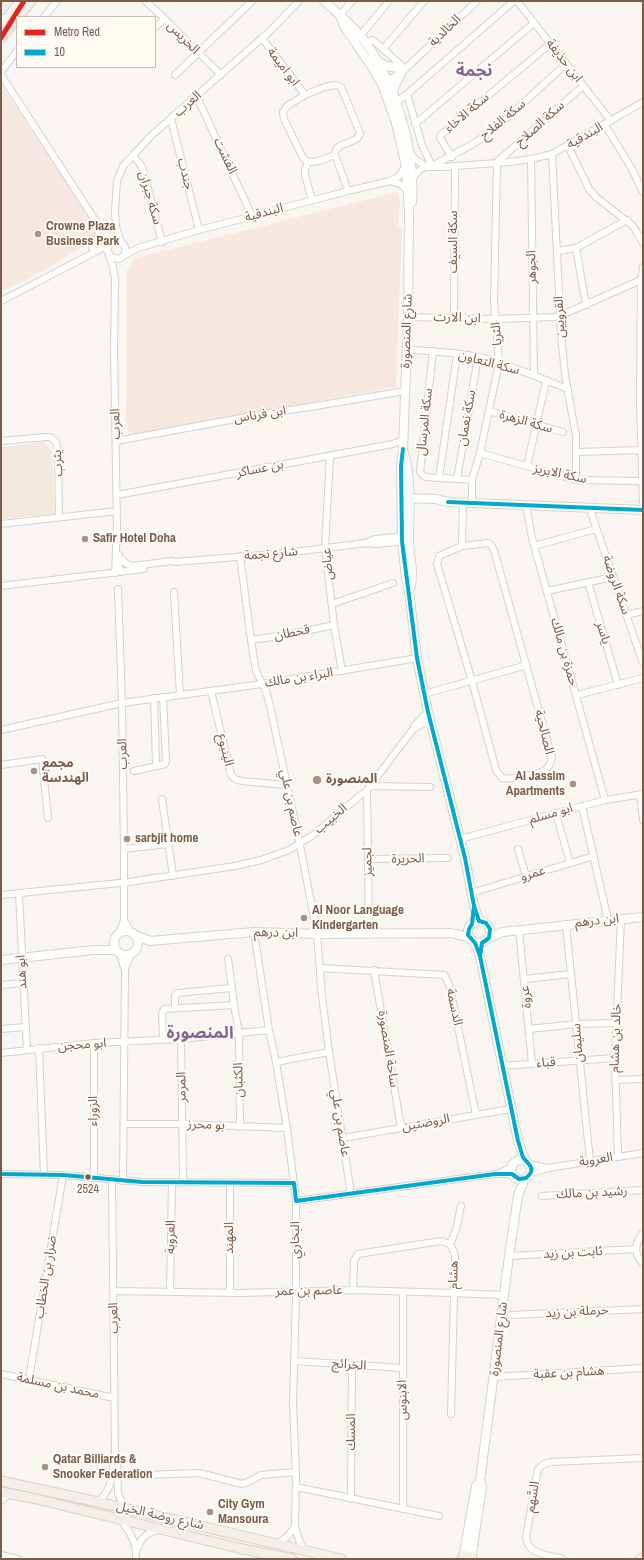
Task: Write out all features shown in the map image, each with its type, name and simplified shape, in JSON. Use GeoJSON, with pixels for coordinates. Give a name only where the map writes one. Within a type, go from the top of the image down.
{"type":"FeatureCollection","features":[{"type":"Feature","properties":{"kind":"main road"},"geometry":{"type":"LineString","coordinates":[[1,10],[8,1]]}},
{"type":"Feature","properties":{"kind":"main road"},"geometry":{"type":"LineString","coordinates":[[19,16],[31,1]]}},
{"type":"Feature","properties":{"kind":"main road","name":"شارع المنصورة"},"geometry":{"type":"LineString","coordinates":[[324,1],[348,21],[377,61],[396,124],[406,166],[409,214],[408,350],[403,440],[403,449],[406,460],[406,578],[417,658],[424,694],[460,839],[474,906],[476,934],[510,1109],[518,1141],[529,1166]]}},
{"type":"Feature","properties":{"kind":"main road","name":"شارع المنصورة"},"geometry":{"type":"LineString","coordinates":[[340,15],[344,26],[383,80],[394,99],[402,120],[410,152],[413,177],[412,207],[409,214]]}},
{"type":"Feature","properties":{"kind":"main road"},"geometry":{"type":"LineString","coordinates":[[1,38],[16,19]]}},
{"type":"Feature","properties":{"kind":"main road"},"geometry":{"type":"LineString","coordinates":[[377,61],[387,66],[401,69],[396,83],[394,99]]}},
{"type":"Feature","properties":{"kind":"main road"},"geometry":{"type":"LineString","coordinates":[[405,501],[436,504],[463,502],[643,510]]}},
{"type":"Feature","properties":{"kind":"main road","name":"ابن درهم"},"geometry":{"type":"LineString","coordinates":[[133,934],[150,941],[254,932],[317,934],[476,934],[643,916]]}},
{"type":"Feature","properties":{"kind":"main road"},"geometry":{"type":"LineString","coordinates":[[476,934],[484,922],[502,932]]}},
{"type":"Feature","properties":{"kind":"main road"},"geometry":{"type":"LineString","coordinates":[[476,934],[491,932],[488,925]]}},
{"type":"Feature","properties":{"kind":"main road"},"geometry":{"type":"LineString","coordinates":[[1,960],[94,950],[117,952],[127,955],[133,953],[138,941],[133,934],[124,931],[120,932],[114,939],[113,943],[117,952]]}},
{"type":"Feature","properties":{"kind":"main road","name":"ابن درهم"},"geometry":{"type":"LineString","coordinates":[[133,953],[150,941]]}},
{"type":"Feature","properties":{"kind":"main road","name":"شارع المنصورة"},"geometry":{"type":"LineString","coordinates":[[516,1161],[518,1141]]}},
{"type":"Feature","properties":{"kind":"main road"},"geometry":{"type":"LineString","coordinates":[[516,1176],[516,1161],[529,1166]]}},
{"type":"Feature","properties":{"kind":"main road"},"geometry":{"type":"LineString","coordinates":[[516,1176],[529,1166]]}},
{"type":"Feature","properties":{"kind":"main road","name":"شارع المنصورة"},"geometry":{"type":"LineString","coordinates":[[467,1558],[476,1486],[480,1481],[518,1196],[516,1176]]}},
{"type":"Feature","properties":{"kind":"main road","name":"شارع روضة الخيل"},"geometry":{"type":"LineString","coordinates":[[1,1481],[342,1559]]}},
{"type":"Feature","properties":{"kind":"main road","name":"شارع روضة الخيل"},"geometry":{"type":"LineString","coordinates":[[5,1493],[238,1548],[292,1559]]}},
{"type":"Feature","properties":{"kind":"street"},"geometry":{"type":"LineString","coordinates":[[45,16],[57,1]]}},
{"type":"Feature","properties":{"kind":"street","name":"الخريس"},"geometry":{"type":"LineString","coordinates":[[145,1],[221,75]]}},
{"type":"Feature","properties":{"kind":"street"},"geometry":{"type":"LineString","coordinates":[[174,75],[199,53],[252,1]]}},
{"type":"Feature","properties":{"kind":"street","name":"العرب"},"geometry":{"type":"LineString","coordinates":[[123,244],[116,227],[115,210],[117,181],[123,166],[172,118],[262,38],[299,1]]}},
{"type":"Feature","properties":{"kind":"street"},"geometry":{"type":"LineString","coordinates":[[340,15],[352,1]]}},
{"type":"Feature","properties":{"kind":"street"},"geometry":{"type":"LineString","coordinates":[[362,39],[389,1]]}},
{"type":"Feature","properties":{"kind":"street"},"geometry":{"type":"LineString","coordinates":[[384,48],[424,1]]}},
{"type":"Feature","properties":{"kind":"street","name":"الخالدية"},"geometry":{"type":"LineString","coordinates":[[383,80],[412,61],[477,1]]}},
{"type":"Feature","properties":{"kind":"street"},"geometry":{"type":"LineString","coordinates":[[394,99],[407,94],[516,1]]}},
{"type":"Feature","properties":{"kind":"street","name":"ابن حذيفة"},"geometry":{"type":"LineString","coordinates":[[516,1],[583,86],[608,123],[643,192]]}},
{"type":"Feature","properties":{"kind":"street"},"geometry":{"type":"LineString","coordinates":[[156,26],[165,20]]}},
{"type":"Feature","properties":{"kind":"street"},"geometry":{"type":"LineString","coordinates":[[416,124],[534,24]]}},
{"type":"Feature","properties":{"kind":"street","name":"ابو اميمة"},"geometry":{"type":"LineString","coordinates":[[262,38],[305,95]]}},
{"type":"Feature","properties":{"kind":"street"},"geometry":{"type":"LineString","coordinates":[[362,39],[373,40],[384,48],[401,69]]}},
{"type":"Feature","properties":{"kind":"street","name":"سكة الاخاء"},"geometry":{"type":"LineString","coordinates":[[452,157],[440,136],[550,44]]}},
{"type":"Feature","properties":{"kind":"street"},"geometry":{"type":"LineString","coordinates":[[1,72],[16,52]]}},
{"type":"Feature","properties":{"kind":"street","name":"سكة الفلاح"},"geometry":{"type":"LineString","coordinates":[[429,167],[452,157],[496,128],[566,64]]}},
{"type":"Feature","properties":{"kind":"street"},"geometry":{"type":"LineString","coordinates":[[1,75],[95,220],[99,233],[94,250]]}},
{"type":"Feature","properties":{"kind":"street","name":"ابو اميمة"},"geometry":{"type":"LineString","coordinates":[[332,84],[341,87],[360,133],[356,139],[336,148],[335,155],[312,162],[308,162],[302,158],[283,115],[285,108],[305,95],[332,84]]}},
{"type":"Feature","properties":{"kind":"street","name":"سكة الصلاح"},"geometry":{"type":"LineString","coordinates":[[497,162],[583,86]]}},
{"type":"Feature","properties":{"kind":"street"},"geometry":{"type":"LineString","coordinates":[[407,94],[429,167]]}},
{"type":"Feature","properties":{"kind":"street","name":"الفشت"},"geometry":{"type":"LineString","coordinates":[[197,96],[252,216]]}},
{"type":"Feature","properties":{"kind":"street","name":"البندقية"},"geometry":{"type":"LineString","coordinates":[[429,167],[531,159],[552,154],[643,102]]}},
{"type":"Feature","properties":{"kind":"street","name":"جندب"},"geometry":{"type":"LineString","coordinates":[[172,118],[199,230]]}},
{"type":"Feature","properties":{"kind":"street"},"geometry":{"type":"LineString","coordinates":[[568,146],[589,189],[596,197],[627,220],[633,226],[643,243]]}},
{"type":"Feature","properties":{"kind":"street"},"geometry":{"type":"LineString","coordinates":[[410,152],[415,159],[429,167]]}},
{"type":"Feature","properties":{"kind":"street","name":"القرويين"},"geometry":{"type":"LineString","coordinates":[[552,154],[560,316],[564,364],[577,452],[576,480]]}},
{"type":"Feature","properties":{"kind":"street","name":"سكة جبران"},"geometry":{"type":"LineString","coordinates":[[133,155],[142,167],[162,242]]}},
{"type":"Feature","properties":{"kind":"street"},"geometry":{"type":"LineString","coordinates":[[335,155],[348,191]]}},
{"type":"Feature","properties":{"kind":"street","name":"الجوهر"},"geometry":{"type":"LineString","coordinates":[[531,159],[534,375]]}},
{"type":"Feature","properties":{"kind":"street"},"geometry":{"type":"LineString","coordinates":[[308,162],[305,170],[312,200]]}},
{"type":"Feature","properties":{"kind":"street","name":"الثريا"},"geometry":{"type":"LineString","coordinates":[[472,503],[472,480],[480,453],[499,363],[494,294],[497,162]]}},
{"type":"Feature","properties":{"kind":"street","name":"البندقية"},"geometry":{"type":"LineString","coordinates":[[121,258],[138,248],[199,230],[390,181],[401,174],[406,166]]}},
{"type":"Feature","properties":{"kind":"street","name":"سكة السيف"},"geometry":{"type":"LineString","coordinates":[[454,166],[454,318]]}},
{"type":"Feature","properties":{"kind":"street"},"geometry":{"type":"LineString","coordinates":[[413,177],[421,169],[429,167]]}},
{"type":"Feature","properties":{"kind":"street"},"geometry":{"type":"LineString","coordinates":[[390,181],[402,185],[408,190]]}},
{"type":"Feature","properties":{"kind":"street"},"geometry":{"type":"LineString","coordinates":[[557,251],[576,248],[627,220]]}},
{"type":"Feature","properties":{"kind":"street","name":"العرب"},"geometry":{"type":"LineString","coordinates":[[111,243],[116,227]]}},
{"type":"Feature","properties":{"kind":"street"},"geometry":{"type":"LineString","coordinates":[[1,301],[94,250],[111,243],[117,241],[123,244],[126,251],[121,258],[113,259],[108,254],[94,250]]}},
{"type":"Feature","properties":{"kind":"street"},"geometry":{"type":"LineString","coordinates":[[108,254],[111,243]]}},
{"type":"Feature","properties":{"kind":"street","name":"البندقية"},"geometry":{"type":"LineString","coordinates":[[123,244],[138,248]]}},
{"type":"Feature","properties":{"kind":"street"},"geometry":{"type":"LineString","coordinates":[[576,248],[586,305]]}},
{"type":"Feature","properties":{"kind":"street","name":"العرب"},"geometry":{"type":"LineString","coordinates":[[108,254],[114,274],[117,495],[117,550],[115,553],[117,573]]}},
{"type":"Feature","properties":{"kind":"street","name":"العرب"},"geometry":{"type":"LineString","coordinates":[[114,274],[121,258]]}},
{"type":"Feature","properties":{"kind":"street"},"geometry":{"type":"LineString","coordinates":[[643,267],[641,280],[641,481],[643,510]]}},
{"type":"Feature","properties":{"kind":"street","name":"ابن الارت"},"geometry":{"type":"LineString","coordinates":[[408,317],[496,319],[560,316],[641,280]]}},
{"type":"Feature","properties":{"kind":"street","name":"سكة التعاون"},"geometry":{"type":"LineString","coordinates":[[408,350],[433,351],[478,357],[534,375],[568,389]]}},
{"type":"Feature","properties":{"kind":"street","name":"سكة المرسال"},"geometry":{"type":"LineString","coordinates":[[433,351],[420,470],[425,477],[472,480]]}},
{"type":"Feature","properties":{"kind":"street","name":"سكة المرسال"},"geometry":{"type":"LineString","coordinates":[[439,478],[457,354]]}},
{"type":"Feature","properties":{"kind":"street","name":"سكة نعمان"},"geometry":{"type":"LineString","coordinates":[[456,479],[478,357]]}},
{"type":"Feature","properties":{"kind":"street"},"geometry":{"type":"LineString","coordinates":[[526,466],[546,381]]}},
{"type":"Feature","properties":{"kind":"street","name":"ابن فرناس"},"geometry":{"type":"LineString","coordinates":[[116,441],[257,415],[405,391]]}},
{"type":"Feature","properties":{"kind":"street","name":"سكة الزهرة"},"geometry":{"type":"LineString","coordinates":[[489,411],[563,432]]}},
{"type":"Feature","properties":{"kind":"street","name":"يثرب"},"geometry":{"type":"LineString","coordinates":[[1,441],[50,437],[56,442],[58,451],[59,516]]}},
{"type":"Feature","properties":{"kind":"street","name":"بن عساكر"},"geometry":{"type":"LineString","coordinates":[[117,495],[393,444],[403,440]]}},
{"type":"Feature","properties":{"kind":"street"},"geometry":{"type":"LineString","coordinates":[[577,452],[642,450]]}},
{"type":"Feature","properties":{"kind":"street","name":"سكة الابريز"},"geometry":{"type":"LineString","coordinates":[[480,453],[576,480],[641,481]]}},
{"type":"Feature","properties":{"kind":"street","name":"عياض"},"geometry":{"type":"LineString","coordinates":[[330,456],[325,548],[334,625],[342,671]]}},
{"type":"Feature","properties":{"kind":"street"},"geometry":{"type":"LineString","coordinates":[[462,546],[463,502]]}},
{"type":"Feature","properties":{"kind":"street","name":"حمزة بن مالك"},"geometry":{"type":"LineString","coordinates":[[526,505],[529,527],[534,546],[577,695],[605,800]]}},
{"type":"Feature","properties":{"kind":"street","name":"سكة الروضة"},"geometry":{"type":"LineString","coordinates":[[589,507],[643,663]]}},
{"type":"Feature","properties":{"kind":"street"},"geometry":{"type":"LineString","coordinates":[[1,524],[59,516],[117,511]]}},
{"type":"Feature","properties":{"kind":"street"},"geometry":{"type":"LineString","coordinates":[[534,546],[596,529]]}},
{"type":"Feature","properties":{"kind":"street","name":"شارع نجمة"},"geometry":{"type":"LineString","coordinates":[[1,586],[117,573],[131,568],[172,564],[175,562],[325,548],[366,543],[375,539],[405,539]]}},
{"type":"Feature","properties":{"kind":"street","name":"الصالحية"},"geometry":{"type":"LineString","coordinates":[[488,543],[493,548],[527,665],[552,758],[549,766],[543,772],[509,779],[499,776],[496,770],[472,681],[437,564],[439,556],[462,546],[488,543]]}},
{"type":"Feature","properties":{"kind":"street","name":"العرب"},"geometry":{"type":"LineString","coordinates":[[117,550],[119,552],[117,573]]}},
{"type":"Feature","properties":{"kind":"street","name":"عاصم بن علي"},"geometry":{"type":"LineString","coordinates":[[240,556],[250,640],[256,671],[270,706],[300,845],[317,934],[329,1052],[351,1194]]}},
{"type":"Feature","properties":{"kind":"street"},"geometry":{"type":"LineString","coordinates":[[119,557],[131,568]]}},
{"type":"Feature","properties":{"kind":"street"},"geometry":{"type":"LineString","coordinates":[[547,591],[613,577]]}},
{"type":"Feature","properties":{"kind":"street","name":"ياسر"},"geometry":{"type":"LineString","coordinates":[[588,582],[618,685]]}},
{"type":"Feature","properties":{"kind":"street"},"geometry":{"type":"LineString","coordinates":[[332,604],[393,583]]}},
{"type":"Feature","properties":{"kind":"street","name":"العرب"},"geometry":{"type":"LineString","coordinates":[[118,589],[122,702],[124,849],[124,920],[120,932]]}},
{"type":"Feature","properties":{"kind":"street"},"geometry":{"type":"LineString","coordinates":[[174,592],[180,695]]}},
{"type":"Feature","properties":{"kind":"street"},"geometry":{"type":"LineString","coordinates":[[626,615],[643,611]]}},
{"type":"Feature","properties":{"kind":"street","name":"قحطان"},"geometry":{"type":"LineString","coordinates":[[250,640],[286,635],[334,625]]}},
{"type":"Feature","properties":{"kind":"street","name":"البراء بن مالك"},"geometry":{"type":"LineString","coordinates":[[1,730],[122,702],[262,684],[417,658]]}},
{"type":"Feature","properties":{"kind":"street"},"geometry":{"type":"LineString","coordinates":[[424,694],[527,665]]}},
{"type":"Feature","properties":{"kind":"street"},"geometry":{"type":"LineString","coordinates":[[577,695],[643,678]]}},
{"type":"Feature","properties":{"kind":"street","name":"الينبوع"},"geometry":{"type":"LineString","coordinates":[[211,691],[231,775],[241,781],[287,785]]}},
{"type":"Feature","properties":{"kind":"street"},"geometry":{"type":"LineString","coordinates":[[134,771],[164,766],[166,763],[163,697]]}},
{"type":"Feature","properties":{"kind":"street"},"geometry":{"type":"LineString","coordinates":[[154,698],[155,754],[157,766]]}},
{"type":"Feature","properties":{"kind":"street","name":"الخبيب"},"geometry":{"type":"LineString","coordinates":[[1,895],[173,876],[250,863],[284,852],[300,845],[369,788],[414,728],[429,716]]}},
{"type":"Feature","properties":{"kind":"street"},"geometry":{"type":"LineString","coordinates":[[1,765],[42,759],[48,818]]}},
{"type":"Feature","properties":{"kind":"street"},"geometry":{"type":"LineString","coordinates":[[369,788],[430,787]]}},
{"type":"Feature","properties":{"kind":"street","name":"لجميز"},"geometry":{"type":"LineString","coordinates":[[369,788],[369,933]]}},
{"type":"Feature","properties":{"kind":"street"},"geometry":{"type":"LineString","coordinates":[[641,794],[643,820]]}},
{"type":"Feature","properties":{"kind":"street","name":"ابو مسلم"},"geometry":{"type":"LineString","coordinates":[[460,839],[605,800],[641,794]]}},
{"type":"Feature","properties":{"kind":"street"},"geometry":{"type":"LineString","coordinates":[[162,799],[173,876]]}},
{"type":"Feature","properties":{"kind":"street"},"geometry":{"type":"LineString","coordinates":[[582,806],[608,920]]}},
{"type":"Feature","properties":{"kind":"street"},"geometry":{"type":"LineString","coordinates":[[556,814],[570,863]]}},
{"type":"Feature","properties":{"kind":"street"},"geometry":{"type":"LineString","coordinates":[[124,849],[168,844]]}},
{"type":"Feature","properties":{"kind":"street"},"geometry":{"type":"LineString","coordinates":[[518,849],[526,876]]}},
{"type":"Feature","properties":{"kind":"street","name":"عمرو"},"geometry":{"type":"LineString","coordinates":[[471,893],[594,856]]}},
{"type":"Feature","properties":{"kind":"street","name":"الحريرة"},"geometry":{"type":"LineString","coordinates":[[368,859],[448,858]]}},
{"type":"Feature","properties":{"kind":"street","name":"ابو هند"},"geometry":{"type":"LineString","coordinates":[[19,894],[27,1050]]}},
{"type":"Feature","properties":{"kind":"street","name":"خالد بن هشام"},"geometry":{"type":"LineString","coordinates":[[618,1157],[615,1058],[621,918]]}},
{"type":"Feature","properties":{"kind":"street","name":"العرب"},"geometry":{"type":"LineString","coordinates":[[124,920],[133,934]]}},
{"type":"Feature","properties":{"kind":"street","name":"سليمان"},"geometry":{"type":"LineString","coordinates":[[566,925],[590,1161]]}},
{"type":"Feature","properties":{"kind":"street","name":"عروة"},"geometry":{"type":"LineString","coordinates":[[519,930],[532,1064]]}},
{"type":"Feature","properties":{"kind":"street","name":"البخاري"},"geometry":{"type":"LineString","coordinates":[[254,932],[269,1030],[287,1128],[296,1201],[295,1361],[293,1403],[296,1473],[295,1527],[297,1536],[305,1550]]}},
{"type":"Feature","properties":{"kind":"street"},"geometry":{"type":"LineString","coordinates":[[117,952],[125,971],[123,1181]]}},
{"type":"Feature","properties":{"kind":"street"},"geometry":{"type":"LineString","coordinates":[[125,971],[133,953]]}},
{"type":"Feature","properties":{"kind":"street"},"geometry":{"type":"LineString","coordinates":[[228,959],[239,1033]]}},
{"type":"Feature","properties":{"kind":"street","name":"الدسمة"},"geometry":{"type":"LineString","coordinates":[[320,968],[444,975],[448,980],[450,988],[476,1115]]}},
{"type":"Feature","properties":{"kind":"street","name":"ساحة المنصورة"},"geometry":{"type":"LineString","coordinates":[[374,970],[401,1127]]}},
{"type":"Feature","properties":{"kind":"street"},"geometry":{"type":"LineString","coordinates":[[524,979],[571,974]]}},
{"type":"Feature","properties":{"kind":"street"},"geometry":{"type":"LineString","coordinates":[[1,985],[23,983]]}},
{"type":"Feature","properties":{"kind":"street"},"geometry":{"type":"LineString","coordinates":[[175,1008],[175,996],[177,993],[232,988]]}},
{"type":"Feature","properties":{"kind":"street"},"geometry":{"type":"LineString","coordinates":[[163,1040],[163,1010],[234,1005]]}},
{"type":"Feature","properties":{"kind":"street"},"geometry":{"type":"LineString","coordinates":[[529,1029],[577,1024],[616,1023]]}},
{"type":"Feature","properties":{"kind":"street"},"geometry":{"type":"LineString","coordinates":[[1,1029],[26,1027]]}},
{"type":"Feature","properties":{"kind":"street","name":"ابو محجن"},"geometry":{"type":"LineString","coordinates":[[1,1053],[94,1043],[181,1039],[269,1030]]}},
{"type":"Feature","properties":{"kind":"street","name":"الكثبان"},"geometry":{"type":"LineString","coordinates":[[239,1033],[240,1127]]}},
{"type":"Feature","properties":{"kind":"street","name":"المرمر"},"geometry":{"type":"LineString","coordinates":[[181,1039],[183,1183]]}},
{"type":"Feature","properties":{"kind":"street","name":"الزوراء"},"geometry":{"type":"LineString","coordinates":[[94,1043],[94,1178]]}},
{"type":"Feature","properties":{"kind":"street"},"geometry":{"type":"LineString","coordinates":[[39,1048],[44,1175]]}},
{"type":"Feature","properties":{"kind":"street"},"geometry":{"type":"LineString","coordinates":[[276,1062],[329,1052]]}},
{"type":"Feature","properties":{"kind":"street","name":"قباء"},"geometry":{"type":"LineString","coordinates":[[502,1066],[615,1058]]}},
{"type":"Feature","properties":{"kind":"street"},"geometry":{"type":"LineString","coordinates":[[615,1080],[643,1079]]}},
{"type":"Feature","properties":{"kind":"street","name":"الروضتين"},"geometry":{"type":"LineString","coordinates":[[342,1138],[510,1109]]}},
{"type":"Feature","properties":{"kind":"street","name":"بو محرز"},"geometry":{"type":"LineString","coordinates":[[124,1124],[182,1124],[287,1128]]}},
{"type":"Feature","properties":{"kind":"street","name":"العروبة"},"geometry":{"type":"LineString","coordinates":[[529,1166],[548,1168],[643,1153]]}},
{"type":"Feature","properties":{"kind":"street"},"geometry":{"type":"LineString","coordinates":[[1,1174],[183,1183],[294,1183]]}},
{"type":"Feature","properties":{"kind":"street"},"geometry":{"type":"LineString","coordinates":[[296,1201],[495,1174],[516,1176]]}},
{"type":"Feature","properties":{"kind":"street","name":"ضرار بن الخطاب"},"geometry":{"type":"LineString","coordinates":[[29,1379],[62,1176]]}},
{"type":"Feature","properties":{"kind":"street","name":"العرب"},"geometry":{"type":"LineString","coordinates":[[112,1180],[115,1456],[118,1493],[124,1508]]}},
{"type":"Feature","properties":{"kind":"street","name":"العروبة"},"geometry":{"type":"LineString","coordinates":[[170,1292],[172,1182]]}},
{"type":"Feature","properties":{"kind":"street","name":"المهند"},"geometry":{"type":"LineString","coordinates":[[230,1184],[230,1293]]}},
{"type":"Feature","properties":{"kind":"street","name":"رشيد بن مالك"},"geometry":{"type":"LineString","coordinates":[[542,1196],[643,1190]]}},
{"type":"Feature","properties":{"kind":"street"},"geometry":{"type":"LineString","coordinates":[[450,1244],[456,1230],[461,1206]]}},
{"type":"Feature","properties":{"kind":"street"},"geometry":{"type":"LineString","coordinates":[[643,1233],[636,1243],[637,1256],[643,1263]]}},
{"type":"Feature","properties":{"kind":"street","name":"هشام"},"geometry":{"type":"LineString","coordinates":[[353,1290],[354,1261],[358,1254],[441,1241],[450,1244],[455,1256],[451,1414]]}},
{"type":"Feature","properties":{"kind":"street","name":"ثابت بن زيد"},"geometry":{"type":"LineString","coordinates":[[509,1256],[636,1249]]}},
{"type":"Feature","properties":{"kind":"street","name":"عاصم بن عمر"},"geometry":{"type":"LineString","coordinates":[[114,1291],[230,1293],[353,1290],[504,1296]]}},
{"type":"Feature","properties":{"kind":"street","name":"الابنوس"},"geometry":{"type":"LineString","coordinates":[[403,1292],[403,1509]]}},
{"type":"Feature","properties":{"kind":"street","name":"حرملة بن زيد"},"geometry":{"type":"LineString","coordinates":[[511,1315],[643,1309]]}},
{"type":"Feature","properties":{"kind":"street","name":"الخرائج"},"geometry":{"type":"LineString","coordinates":[[295,1361],[402,1368]]}},
{"type":"Feature","properties":{"kind":"street","name":"المسك"},"geometry":{"type":"LineString","coordinates":[[351,1499],[352,1365]]}},
{"type":"Feature","properties":{"kind":"street","name":"هشام بن عقبة"},"geometry":{"type":"LineString","coordinates":[[494,1377],[643,1368]]}},
{"type":"Feature","properties":{"kind":"street","name":"محمد بن مسلمة"},"geometry":{"type":"LineString","coordinates":[[1,1374],[114,1398]]}},
{"type":"Feature","properties":{"kind":"street","name":"العرب"},"geometry":{"type":"LineString","coordinates":[[98,1502],[106,1494],[110,1487],[115,1456]]}},
{"type":"Feature","properties":{"kind":"street","name":"السَّهم"},"geometry":{"type":"LineString","coordinates":[[563,1559],[533,1551],[527,1544],[526,1537],[538,1469],[544,1464],[551,1462],[643,1458]]}},
{"type":"Feature","properties":{"kind":"street"},"geometry":{"type":"LineString","coordinates":[[117,1475],[132,1476],[199,1473],[242,1484],[261,1475],[296,1473]]}},
{"type":"Feature","properties":{"kind":"street"},"geometry":{"type":"LineString","coordinates":[[296,1486],[351,1499],[439,1516]]}},
{"type":"Feature","properties":{"kind":"street"},"geometry":{"type":"LineString","coordinates":[[1,1501],[5,1493]]}},
{"type":"Feature","properties":{"kind":"street"},"geometry":{"type":"LineString","coordinates":[[120,1519],[132,1536],[136,1550],[136,1559]]}},
{"type":"Feature","properties":{"kind":"street"},"geometry":{"type":"LineString","coordinates":[[277,1544],[288,1537],[295,1527]]}},
{"type":"Feature","properties":{"kind":"street"},"geometry":{"type":"LineString","coordinates":[[136,1550],[138,1544],[146,1535],[162,1529]]}},
{"type":"Feature","properties":{"kind":"street"},"geometry":{"type":"LineString","coordinates":[[1,1555],[18,1559]]}},
{"type":"Feature","properties":{"kind":"street"},"geometry":{"type":"LineString","coordinates":[[638,1559],[643,1556]]}},
{"type":"Feature","properties":{"kind":"shaded area"},"geometry":{"type":"Polygon","coordinates":[[[1,85],[95,223],[95,238],[49,268],[8,289],[1,290],[1,85]]]}},
{"type":"Feature","properties":{"kind":"shaded area"},"geometry":{"type":"Polygon","coordinates":[[[398,192],[400,202],[398,226],[402,227],[396,387],[132,435],[126,426],[126,272],[135,258],[398,192]]]}},
{"type":"Feature","properties":{"kind":"shaded area"},"geometry":{"type":"Polygon","coordinates":[[[43,442],[52,451],[54,514],[1,519],[1,447],[43,442]]]}},
{"type":"Feature","properties":{"kind":"metro line","name":"Red"},"geometry":{"type":"LineString","coordinates":[[1,38],[24,1]]}},
{"type":"Feature","properties":{"kind":"transit line","name":"10"},"geometry":{"type":"LineString","coordinates":[[403,449],[401,466],[402,541],[417,658],[428,712],[465,858],[474,906],[479,921],[486,923],[490,929],[489,938],[482,943],[480,956]]}},
{"type":"Feature","properties":{"kind":"transit line","name":"10"},"geometry":{"type":"LineString","coordinates":[[448,502],[643,510]]}},
{"type":"Feature","properties":{"kind":"transit line","name":"10"},"geometry":{"type":"LineString","coordinates":[[1,1174],[63,1175],[142,1182],[294,1183],[296,1201],[495,1174],[512,1174],[519,1179],[526,1178],[531,1169],[523,1157],[518,1141],[480,956],[475,943],[468,935],[472,924],[474,906]]}},
{"type":"Feature","properties":{"kind":"place","name":"Crowne Plaza Business Park"},"geometry":{"type":"Point","coordinates":[38,234]}},
{"type":"Feature","properties":{"kind":"place","name":"Safir Hotel Doha"},"geometry":{"type":"Point","coordinates":[85,539]}},
{"type":"Feature","properties":{"kind":"place","name":"مجمع الهندسة"},"geometry":{"type":"Point","coordinates":[34,771]}},
{"type":"Feature","properties":{"kind":"place","name":"المنصورة"},"geometry":{"type":"Point","coordinates":[317,780]}},
{"type":"Feature","properties":{"kind":"place","name":"Al Jassim Apartments"},"geometry":{"type":"Point","coordinates":[573,784]}},
{"type":"Feature","properties":{"kind":"place","name":"sarbjit home"},"geometry":{"type":"Point","coordinates":[127,839]}},
{"type":"Feature","properties":{"kind":"place","name":"Al Noor Language Kindergarten"},"geometry":{"type":"Point","coordinates":[304,918]}},
{"type":"Feature","properties":{"kind":"place","name":"2524"},"geometry":{"type":"Point","coordinates":[88,1177]}},
{"type":"Feature","properties":{"kind":"place","name":"Qatar Billiards & Snooker Federation"},"geometry":{"type":"Point","coordinates":[45,1467]}},
{"type":"Feature","properties":{"kind":"place","name":"City Gym Mansoura"},"geometry":{"type":"Point","coordinates":[210,1512]}},
{"type":"Feature","properties":{"kind":"district","name":"نجمة"},"geometry":{"type":"Point","coordinates":[474,71]}},
{"type":"Feature","properties":{"kind":"district","name":"المنصورة"},"geometry":{"type":"Point","coordinates":[200,1033]}}]}
